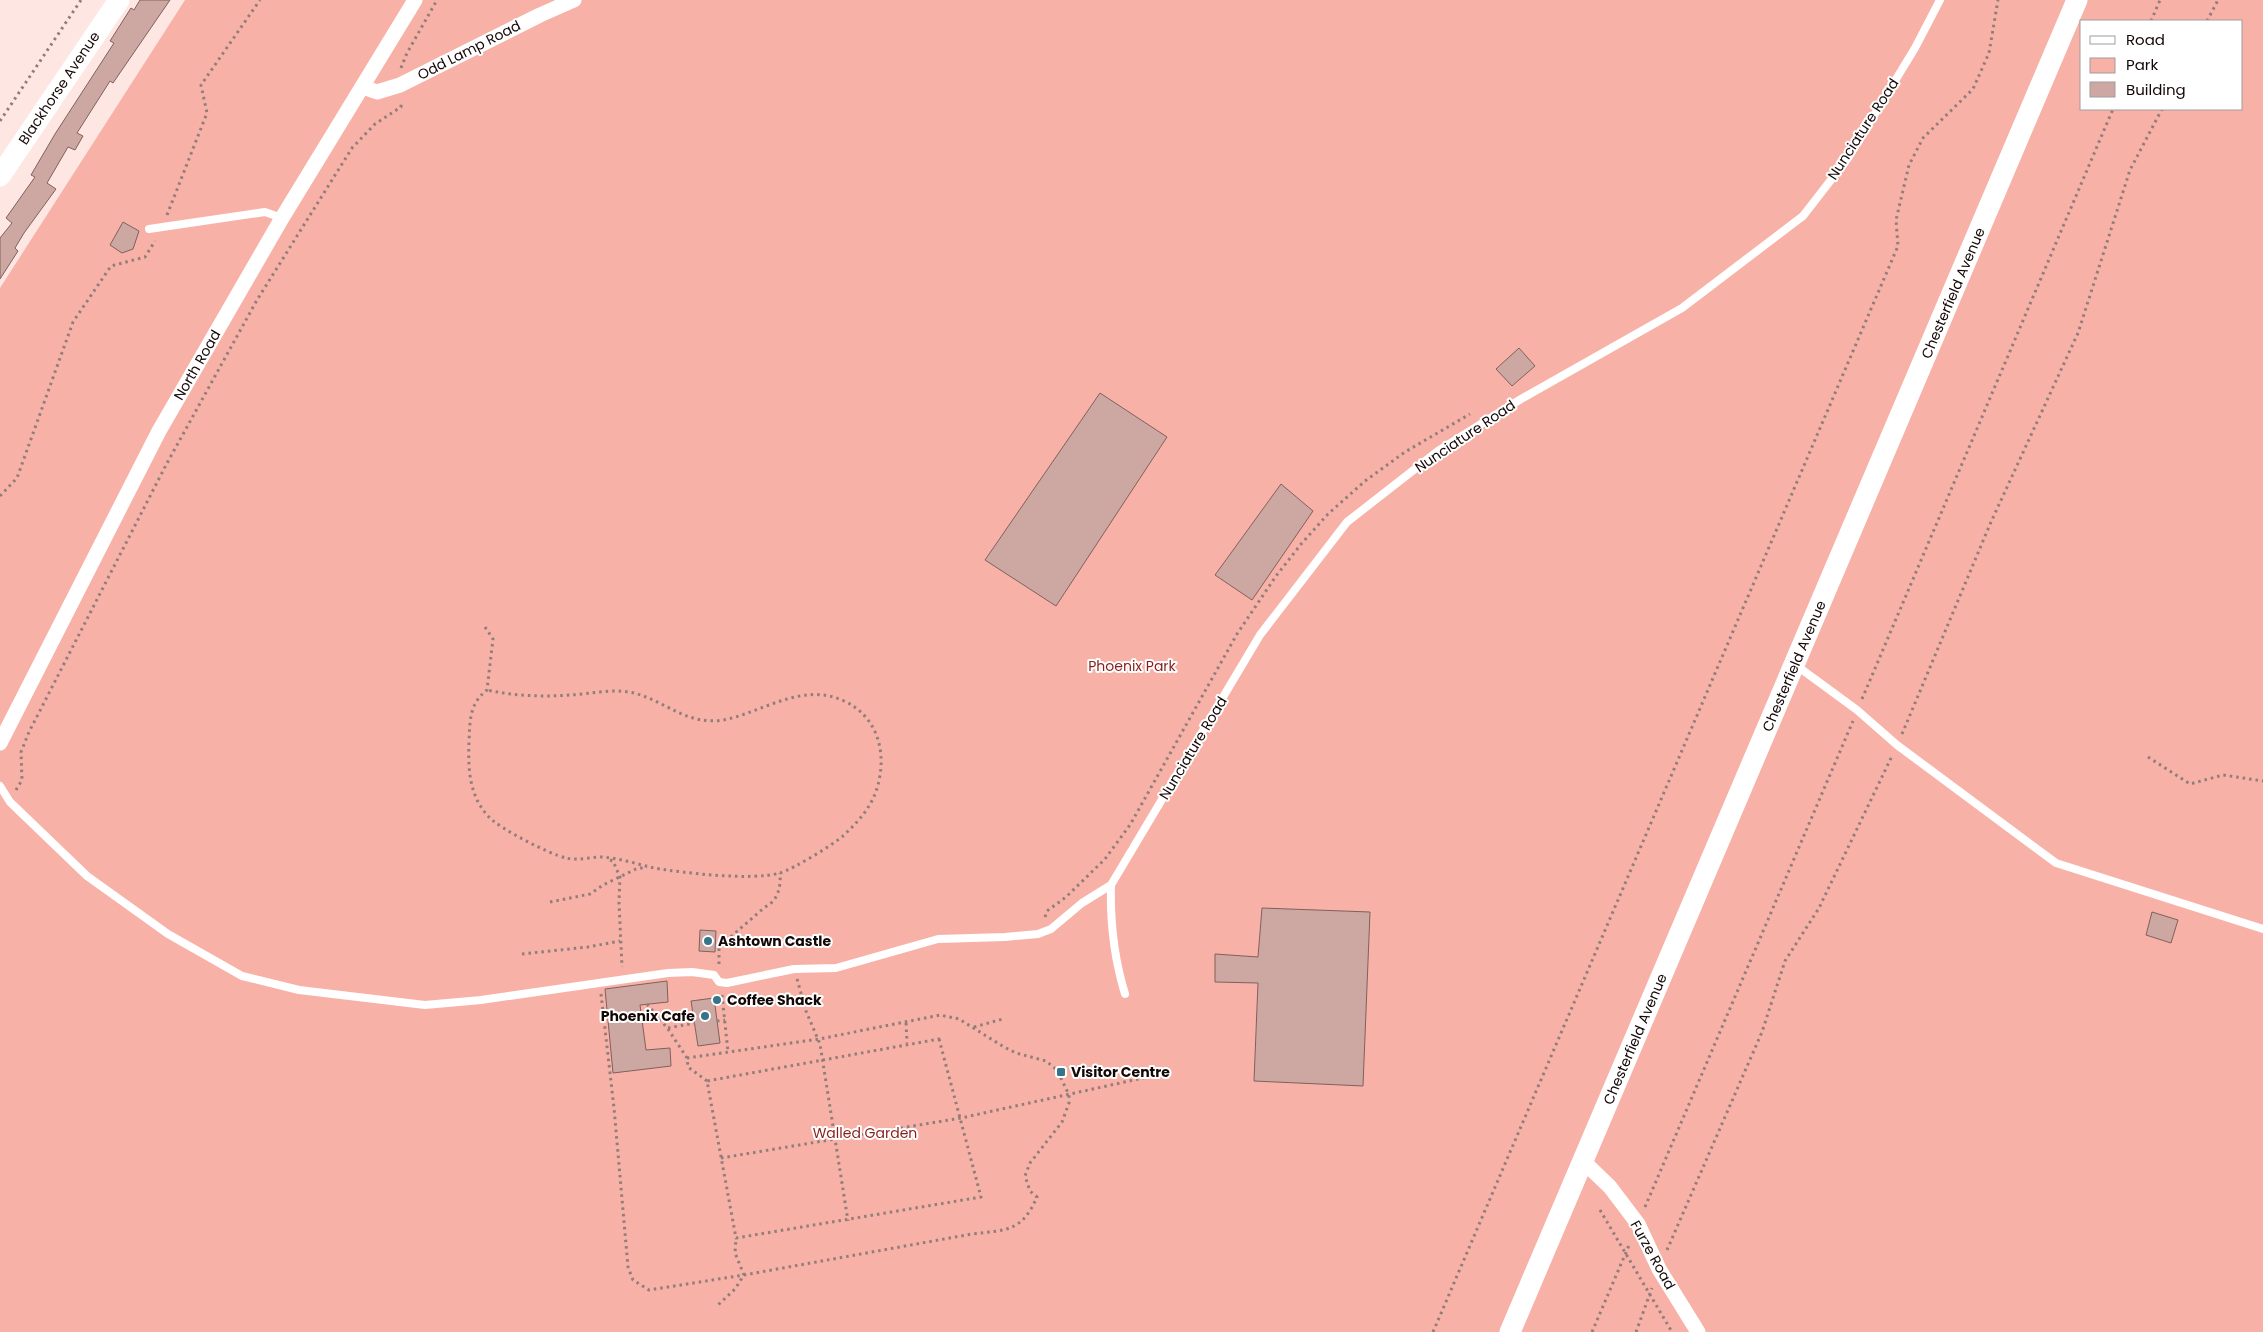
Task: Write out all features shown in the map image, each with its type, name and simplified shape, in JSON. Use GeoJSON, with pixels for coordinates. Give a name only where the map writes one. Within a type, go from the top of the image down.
{"type":"FeatureCollection","features":[{"type":"Feature","properties":{"kind":"street","name":"Blackhorse Avenue"},"geometry":{"type":"LineString","coordinates":[[0,176],[119,0]]}},
{"type":"Feature","properties":{"kind":"street","name":"North Road"},"geometry":{"type":"LineString","coordinates":[[0,743],[159,431],[282,218],[415,0]]}},
{"type":"Feature","properties":{"kind":"street","name":"Odd Lamp Road"},"geometry":{"type":"LineString","coordinates":[[363,87],[377,92],[400,85],[531,19],[574,0]]}},
{"type":"Feature","properties":{"kind":"street","name":"Chesterfield Avenue"},"geometry":{"type":"LineString","coordinates":[[1510,1332],[2077,0]]}},
{"type":"Feature","properties":{"kind":"street","name":"Furze Road"},"geometry":{"type":"LineString","coordinates":[[1583,1161],[1610,1187],[1638,1224],[1659,1269],[1698,1332]]}},
{"type":"Feature","properties":{"kind":"lane","name":"Nunciature Road"},"geometry":{"type":"LineString","coordinates":[[1125,994],[1114,949],[1110,915],[1111,884],[1260,635],[1347,522],[1438,451],[1521,399],[1682,308],[1734,271],[1803,216],[1848,158],[1915,48],[1940,0]]}},
{"type":"Feature","properties":{"kind":"lane"},"geometry":{"type":"LineString","coordinates":[[148,229],[265,212],[282,218]]}},
{"type":"Feature","properties":{"kind":"lane"},"geometry":{"type":"LineString","coordinates":[[1795,664],[1857,710],[1897,745],[2056,863],[2263,929]]}},
{"type":"Feature","properties":{"kind":"lane"},"geometry":{"type":"LineString","coordinates":[[0,786],[10,802],[87,876],[168,934],[242,976],[299,990],[425,1005],[481,1000],[623,979],[692,972],[714,975],[719,982],[727,983],[794,970],[836,968],[938,939],[1038,934],[1050,929],[1082,903],[1111,884]]}},
{"type":"Feature","properties":{"kind":"path"},"geometry":{"type":"LineString","coordinates":[[0,121],[81,0]]}},
{"type":"Feature","properties":{"kind":"path"},"geometry":{"type":"LineString","coordinates":[[0,496],[17,478],[73,322],[111,266],[145,257],[162,228],[207,113],[200,85],[260,0]]}},
{"type":"Feature","properties":{"kind":"path"},"geometry":{"type":"LineString","coordinates":[[401,71],[406,53],[437,0]]}},
{"type":"Feature","properties":{"kind":"path"},"geometry":{"type":"LineString","coordinates":[[1433,1332],[1898,246],[1896,220],[1909,165],[1923,138],[1973,89],[1989,53],[1998,0]]}},
{"type":"Feature","properties":{"kind":"path"},"geometry":{"type":"LineString","coordinates":[[2151,20],[2160,0]]}},
{"type":"Feature","properties":{"kind":"path"},"geometry":{"type":"LineString","coordinates":[[2208,20],[2218,0]]}},
{"type":"Feature","properties":{"kind":"path"},"geometry":{"type":"LineString","coordinates":[[10,802],[22,780],[21,752],[29,732],[166,466],[247,318],[352,148],[376,124],[401,107],[401,95]]}},
{"type":"Feature","properties":{"kind":"path"},"geometry":{"type":"LineString","coordinates":[[1636,1332],[1659,1269],[1762,1032],[1785,961],[1819,908],[1897,745],[1991,522],[2078,333],[2130,170],[2161,110]]}},
{"type":"Feature","properties":{"kind":"path"},"geometry":{"type":"LineString","coordinates":[[485,626],[493,639],[487,690],[480,696],[470,712],[468,760],[471,789],[488,817],[521,837],[568,859],[602,857],[676,871],[743,876],[780,873],[836,842],[862,818],[872,803],[880,775],[878,736],[869,720],[857,708],[840,699],[802,695],[786,698],[726,719],[707,721],[676,713],[632,692],[542,697],[487,690]]}},
{"type":"Feature","properties":{"kind":"path"},"geometry":{"type":"LineString","coordinates":[[2148,757],[2190,784],[2223,775],[2263,781]]}},
{"type":"Feature","properties":{"kind":"path"},"geometry":{"type":"LineString","coordinates":[[602,857],[613,861],[620,877],[620,941],[623,979]]}},
{"type":"Feature","properties":{"kind":"path"},"geometry":{"type":"LineString","coordinates":[[550,902],[590,894],[636,869],[650,867]]}},
{"type":"Feature","properties":{"kind":"path"},"geometry":{"type":"LineString","coordinates":[[765,907],[772,904],[779,892],[780,873]]}},
{"type":"Feature","properties":{"kind":"path"},"geometry":{"type":"LineString","coordinates":[[522,954],[588,947],[620,941]]}},
{"type":"Feature","properties":{"kind":"path"},"geometry":{"type":"LineString","coordinates":[[794,970],[806,1011],[819,1039],[848,1221]]}},
{"type":"Feature","properties":{"kind":"path"},"geometry":{"type":"LineString","coordinates":[[600,983],[614,1108],[628,1267],[633,1280],[649,1290],[972,1234],[1010,1230],[1030,1212],[1037,1196],[1030,1191],[1025,1176],[1030,1163],[1062,1122],[1069,1094],[1057,1070],[1046,1062],[1010,1050],[974,1027],[960,1020],[940,1015],[819,1039],[687,1058]]}},
{"type":"Feature","properties":{"kind":"path"},"geometry":{"type":"LineString","coordinates":[[647,1004],[668,1028],[687,1058],[688,1067],[707,1081],[736,1238],[735,1253],[744,1275]]}},
{"type":"Feature","properties":{"kind":"path"},"geometry":{"type":"LineString","coordinates":[[974,1027],[1003,1019]]}},
{"type":"Feature","properties":{"kind":"path"},"geometry":{"type":"LineString","coordinates":[[717,1021],[725,1020]]}},
{"type":"Feature","properties":{"kind":"path"},"geometry":{"type":"LineString","coordinates":[[668,1028],[695,1023]]}},
{"type":"Feature","properties":{"kind":"path"},"geometry":{"type":"LineString","coordinates":[[906,1023],[907,1043]]}},
{"type":"Feature","properties":{"kind":"path"},"geometry":{"type":"LineString","coordinates":[[707,1081],[907,1043],[939,1039],[981,1197],[848,1221],[736,1238]]}},
{"type":"Feature","properties":{"kind":"path"},"geometry":{"type":"LineString","coordinates":[[721,1158],[961,1118],[1152,1076]]}},
{"type":"Feature","properties":{"kind":"path"},"geometry":{"type":"LineString","coordinates":[[1600,1210],[1672,1332]]}},
{"type":"Feature","properties":{"kind":"path"},"geometry":{"type":"LineString","coordinates":[[718,1306],[735,1289],[744,1275]]}},
{"type":"Feature","properties":{"kind":"green space","name":"Phoenix Park"},"geometry":{"type":"Polygon","coordinates":[[[185,0],[2263,0],[2263,1332],[0,1332],[0,288],[185,0]]]}},
{"type":"Feature","properties":{"kind":"building"},"geometry":{"type":"Polygon","coordinates":[[[140,0],[170,0],[113,83],[110,81],[77,133],[83,136],[75,150],[68,147],[47,183],[56,189],[24,233],[15,248],[18,251],[0,279],[0,238],[12,223],[6,218],[35,177],[31,175],[55,134],[114,43],[110,41],[131,8],[134,10],[140,0]]]}},
{"type":"Feature","properties":{"kind":"building"},"geometry":{"type":"Polygon","coordinates":[[[123,222],[139,231],[133,249],[122,253],[110,245],[123,222]]]}},
{"type":"Feature","properties":{"kind":"building"},"geometry":{"type":"Polygon","coordinates":[[[1519,348],[1535,366],[1512,386],[1496,369],[1519,348]]]}},
{"type":"Feature","properties":{"kind":"building"},"geometry":{"type":"Polygon","coordinates":[[[1100,393],[1167,437],[1056,606],[985,560],[1100,393]]]}},
{"type":"Feature","properties":{"kind":"building"},"geometry":{"type":"Polygon","coordinates":[[[1281,484],[1313,511],[1252,600],[1215,575],[1281,484]]]}},
{"type":"Feature","properties":{"kind":"building"},"geometry":{"type":"Polygon","coordinates":[[[1262,908],[1370,912],[1363,1086],[1254,1081],[1258,983],[1215,982],[1215,954],[1258,957],[1262,908]]]}},
{"type":"Feature","properties":{"kind":"building"},"geometry":{"type":"Polygon","coordinates":[[[2152,912],[2178,920],[2171,943],[2146,935],[2152,912]]]}},
{"type":"Feature","properties":{"kind":"building","name":"Ashtown Castle"},"geometry":{"type":"Polygon","coordinates":[[[700,930],[716,931],[715,952],[699,951],[700,930]]]}},
{"type":"Feature","properties":{"kind":"building"},"geometry":{"type":"Polygon","coordinates":[[[667,981],[668,1002],[640,1005],[646,1050],[670,1048],[671,1066],[613,1073],[605,989],[667,981]]]}},
{"type":"Feature","properties":{"kind":"building"},"geometry":{"type":"Polygon","coordinates":[[[714,998],[720,1043],[698,1046],[691,1001],[714,998]]]}},
{"type":"Feature","properties":{"kind":"place","name":"Ashtown Castle"},"geometry":{"type":"Point","coordinates":[708,941]}},
{"type":"Feature","properties":{"kind":"place","name":"Coffee Shack"},"geometry":{"type":"Point","coordinates":[717,1000]}},
{"type":"Feature","properties":{"kind":"place","name":"Phoenix Cafe"},"geometry":{"type":"Point","coordinates":[705,1016]}},
{"type":"Feature","properties":{"kind":"place","name":"Visitor Centre"},"geometry":{"type":"Point","coordinates":[1061,1072]}},
{"type":"Feature","properties":{"kind":"park label","name":"Walled Garden"},"geometry":{"type":"Point","coordinates":[865,1133]}}]}
